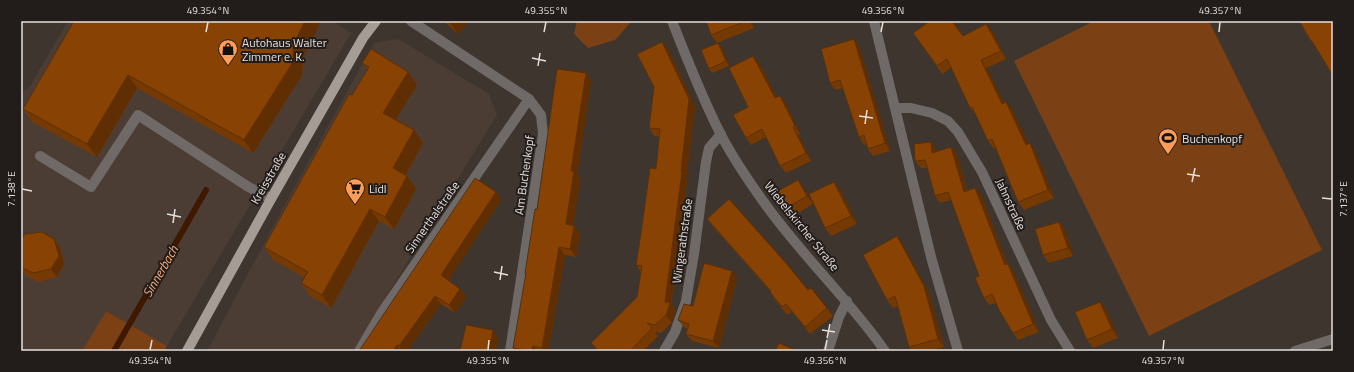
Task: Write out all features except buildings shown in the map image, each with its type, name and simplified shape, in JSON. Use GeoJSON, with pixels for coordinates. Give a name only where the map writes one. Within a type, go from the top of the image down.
{"type":"FeatureCollection","features":[{"type":"Feature","properties":{"kind":"main road","name":"Kreisstraße"},"geometry":{"type":"LineString","coordinates":[[187,351],[271,199],[363,38],[376,21]]}},
{"type":"Feature","properties":{"kind":"street","name":"Am Buchenkopf"},"geometry":{"type":"LineString","coordinates":[[411,21],[529,99],[541,115],[544,134],[510,351]]}},
{"type":"Feature","properties":{"kind":"street","name":"Wiebelskircher Straße"},"geometry":{"type":"LineString","coordinates":[[672,21],[721,134],[738,165],[782,226],[847,301],[885,351]]}},
{"type":"Feature","properties":{"kind":"street"},"geometry":{"type":"LineString","coordinates":[[874,21],[931,257],[958,351]]}},
{"type":"Feature","properties":{"kind":"street","name":"Sinnerthalstraße"},"geometry":{"type":"LineString","coordinates":[[359,351],[382,312],[529,99]]}},
{"type":"Feature","properties":{"kind":"street","name":"Jahnstraße"},"geometry":{"type":"LineString","coordinates":[[896,108],[911,108],[932,113],[948,121],[958,132],[982,172],[1051,320],[1070,351]]}},
{"type":"Feature","properties":{"kind":"street"},"geometry":{"type":"LineString","coordinates":[[40,156],[91,186],[138,115],[247,186],[271,199]]}},
{"type":"Feature","properties":{"kind":"street","name":"Wingerathstraße"},"geometry":{"type":"LineString","coordinates":[[664,351],[675,332],[686,301],[706,162],[709,148],[721,134]]}},
{"type":"Feature","properties":{"kind":"street"},"geometry":{"type":"LineString","coordinates":[[828,351],[839,317],[847,301]]}},
{"type":"Feature","properties":{"kind":"street"},"geometry":{"type":"LineString","coordinates":[[1295,351],[1333,339]]}},
{"type":"Feature","properties":{"kind":"shaded area"},"geometry":{"type":"Polygon","coordinates":[[[68,21],[332,21],[351,33],[167,346],[106,311],[82,351],[21,351],[21,92],[30,86],[68,21]]]}},
{"type":"Feature","properties":{"kind":"shaded area"},"geometry":{"type":"Polygon","coordinates":[[[577,21],[632,21],[615,40],[588,48],[574,34],[577,21]]]}},
{"type":"Feature","properties":{"kind":"shaded area","name":"Buchenkopf"},"geometry":{"type":"Polygon","coordinates":[[[1094,21],[1209,21],[1322,250],[1149,336],[1014,61],[1094,21]]]}},
{"type":"Feature","properties":{"kind":"shaded area"},"geometry":{"type":"Polygon","coordinates":[[[398,39],[489,94],[497,115],[353,351],[207,351],[283,208],[374,43],[398,39]]]}},
{"type":"Feature","properties":{"kind":"shaded area"},"geometry":{"type":"Polygon","coordinates":[[[106,311],[167,346],[164,351],[82,351],[106,311]]]}},
{"type":"Feature","properties":{"kind":"waterway","name":"Sinnerbach"},"geometry":{"type":"LineString","coordinates":[[114,351],[206,190]]}},
{"type":"Feature","properties":{"kind":"place","name":"Autohaus Walter Zimmer e. K."},"geometry":{"type":"Point","coordinates":[228,66]}},
{"type":"Feature","properties":{"kind":"place","name":"Buchenkopf"},"geometry":{"type":"Point","coordinates":[1168,155]}},
{"type":"Feature","properties":{"kind":"place","name":"Lidl"},"geometry":{"type":"Point","coordinates":[355,205]}}]}
